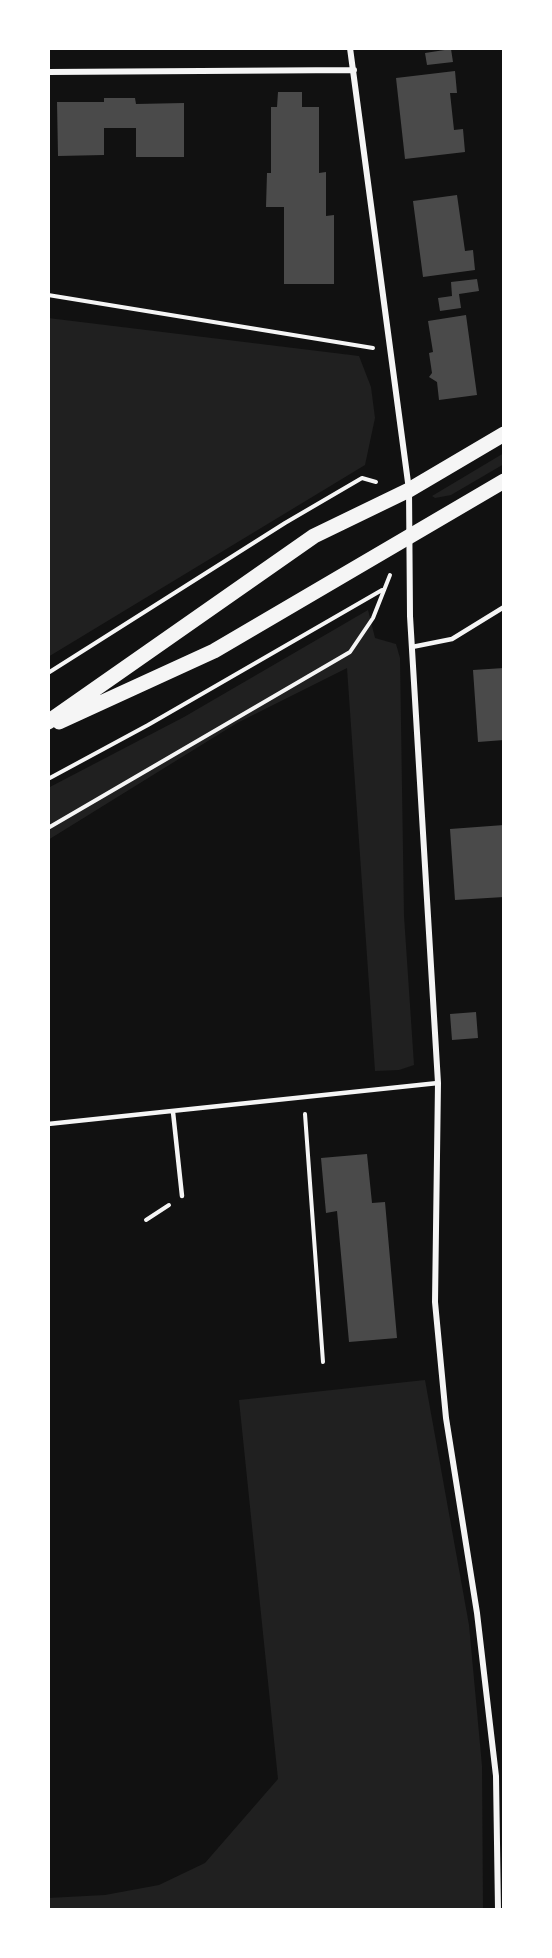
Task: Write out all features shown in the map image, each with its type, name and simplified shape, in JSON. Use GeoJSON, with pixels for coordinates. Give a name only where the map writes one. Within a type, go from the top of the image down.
{"type":"FeatureCollection","features":[{"type":"Feature","properties":{"kind":"main road"},"geometry":{"type":"LineString","coordinates":[[48,722],[314,536],[409,490],[504,434]]}},
{"type":"Feature","properties":{"kind":"main road"},"geometry":{"type":"LineString","coordinates":[[48,727],[214,651],[504,481]]}},
{"type":"Feature","properties":{"kind":"street"},"geometry":{"type":"LineString","coordinates":[[350,48],[409,490],[412,647],[438,1083],[435,1302],[446,1418],[477,1613],[496,1776],[498,1910]]}},
{"type":"Feature","properties":{"kind":"street"},"geometry":{"type":"LineString","coordinates":[[48,72],[354,70]]}},
{"type":"Feature","properties":{"kind":"lane"},"geometry":{"type":"LineString","coordinates":[[412,647],[452,639],[504,607]]}},
{"type":"Feature","properties":{"kind":"lane"},"geometry":{"type":"LineString","coordinates":[[48,1124],[438,1083]]}},
{"type":"Feature","properties":{"kind":"lane"},"geometry":{"type":"LineString","coordinates":[[173,1112],[182,1196]]}},
{"type":"Feature","properties":{"kind":"path"},"geometry":{"type":"LineString","coordinates":[[48,295],[389,350]]}},
{"type":"Feature","properties":{"kind":"path"},"geometry":{"type":"LineString","coordinates":[[48,672],[285,523],[362,478],[409,490]]}},
{"type":"Feature","properties":{"kind":"path"},"geometry":{"type":"LineString","coordinates":[[48,779],[148,726],[383,590],[374,618],[350,652],[48,828]]}},
{"type":"Feature","properties":{"kind":"path"},"geometry":{"type":"LineString","coordinates":[[305,1117],[323,1362]]}},
{"type":"Feature","properties":{"kind":"path"},"geometry":{"type":"LineString","coordinates":[[146,1220],[182,1196]]}},
{"type":"Feature","properties":{"kind":"shaded area"},"geometry":{"type":"Polygon","coordinates":[[[48,318],[359,356],[371,387],[375,418],[365,465],[48,657],[48,318]]]}},
{"type":"Feature","properties":{"kind":"shaded area"},"geometry":{"type":"Polygon","coordinates":[[[504,453],[504,464],[451,495],[435,498],[432,496],[504,453]]]}},
{"type":"Feature","properties":{"kind":"shaded area"},"geometry":{"type":"Polygon","coordinates":[[[368,610],[375,638],[396,644],[400,658],[404,916],[414,1065],[399,1070],[375,1071],[347,668],[237,723],[48,840],[48,788],[184,717],[368,610]]]}},
{"type":"Feature","properties":{"kind":"shaded area"},"geometry":{"type":"Polygon","coordinates":[[[425,1380],[469,1625],[482,1766],[483,1910],[48,1910],[48,1898],[105,1895],[159,1885],[205,1863],[278,1779],[239,1400],[425,1380]]]}},
{"type":"Feature","properties":{"kind":"building"},"geometry":{"type":"Polygon","coordinates":[[[451,49],[453,62],[427,65],[425,53],[451,49]]]}},
{"type":"Feature","properties":{"kind":"building"},"geometry":{"type":"Polygon","coordinates":[[[455,71],[457,93],[450,93],[454,130],[463,129],[465,152],[405,159],[396,78],[455,71]]]}},
{"type":"Feature","properties":{"kind":"building"},"geometry":{"type":"Polygon","coordinates":[[[278,92],[302,92],[302,107],[319,107],[319,173],[326,172],[326,216],[334,215],[334,284],[284,284],[284,207],[266,207],[267,173],[271,173],[271,107],[277,107],[278,92]]]}},
{"type":"Feature","properties":{"kind":"building"},"geometry":{"type":"Polygon","coordinates":[[[104,98],[135,98],[136,104],[184,103],[184,157],[136,157],[136,128],[104,128],[104,155],[58,156],[57,102],[104,102],[104,98]]]}},
{"type":"Feature","properties":{"kind":"building"},"geometry":{"type":"Polygon","coordinates":[[[457,195],[465,251],[473,250],[475,270],[423,277],[413,201],[457,195]]]}},
{"type":"Feature","properties":{"kind":"building"},"geometry":{"type":"Polygon","coordinates":[[[477,279],[479,291],[459,294],[461,308],[440,311],[438,298],[452,296],[451,282],[477,279]]]}},
{"type":"Feature","properties":{"kind":"building"},"geometry":{"type":"Polygon","coordinates":[[[466,315],[477,395],[439,400],[437,382],[429,377],[432,373],[429,353],[433,352],[428,321],[466,315]]]}},
{"type":"Feature","properties":{"kind":"building"},"geometry":{"type":"Polygon","coordinates":[[[504,668],[504,740],[478,742],[473,670],[504,668]]]}},
{"type":"Feature","properties":{"kind":"building"},"geometry":{"type":"Polygon","coordinates":[[[504,825],[504,897],[455,900],[450,829],[504,825]]]}},
{"type":"Feature","properties":{"kind":"building"},"geometry":{"type":"Polygon","coordinates":[[[476,1012],[478,1038],[452,1040],[450,1014],[476,1012]]]}},
{"type":"Feature","properties":{"kind":"building"},"geometry":{"type":"Polygon","coordinates":[[[367,1154],[372,1203],[385,1202],[397,1338],[349,1342],[337,1211],[326,1213],[321,1158],[367,1154]]]}}]}
